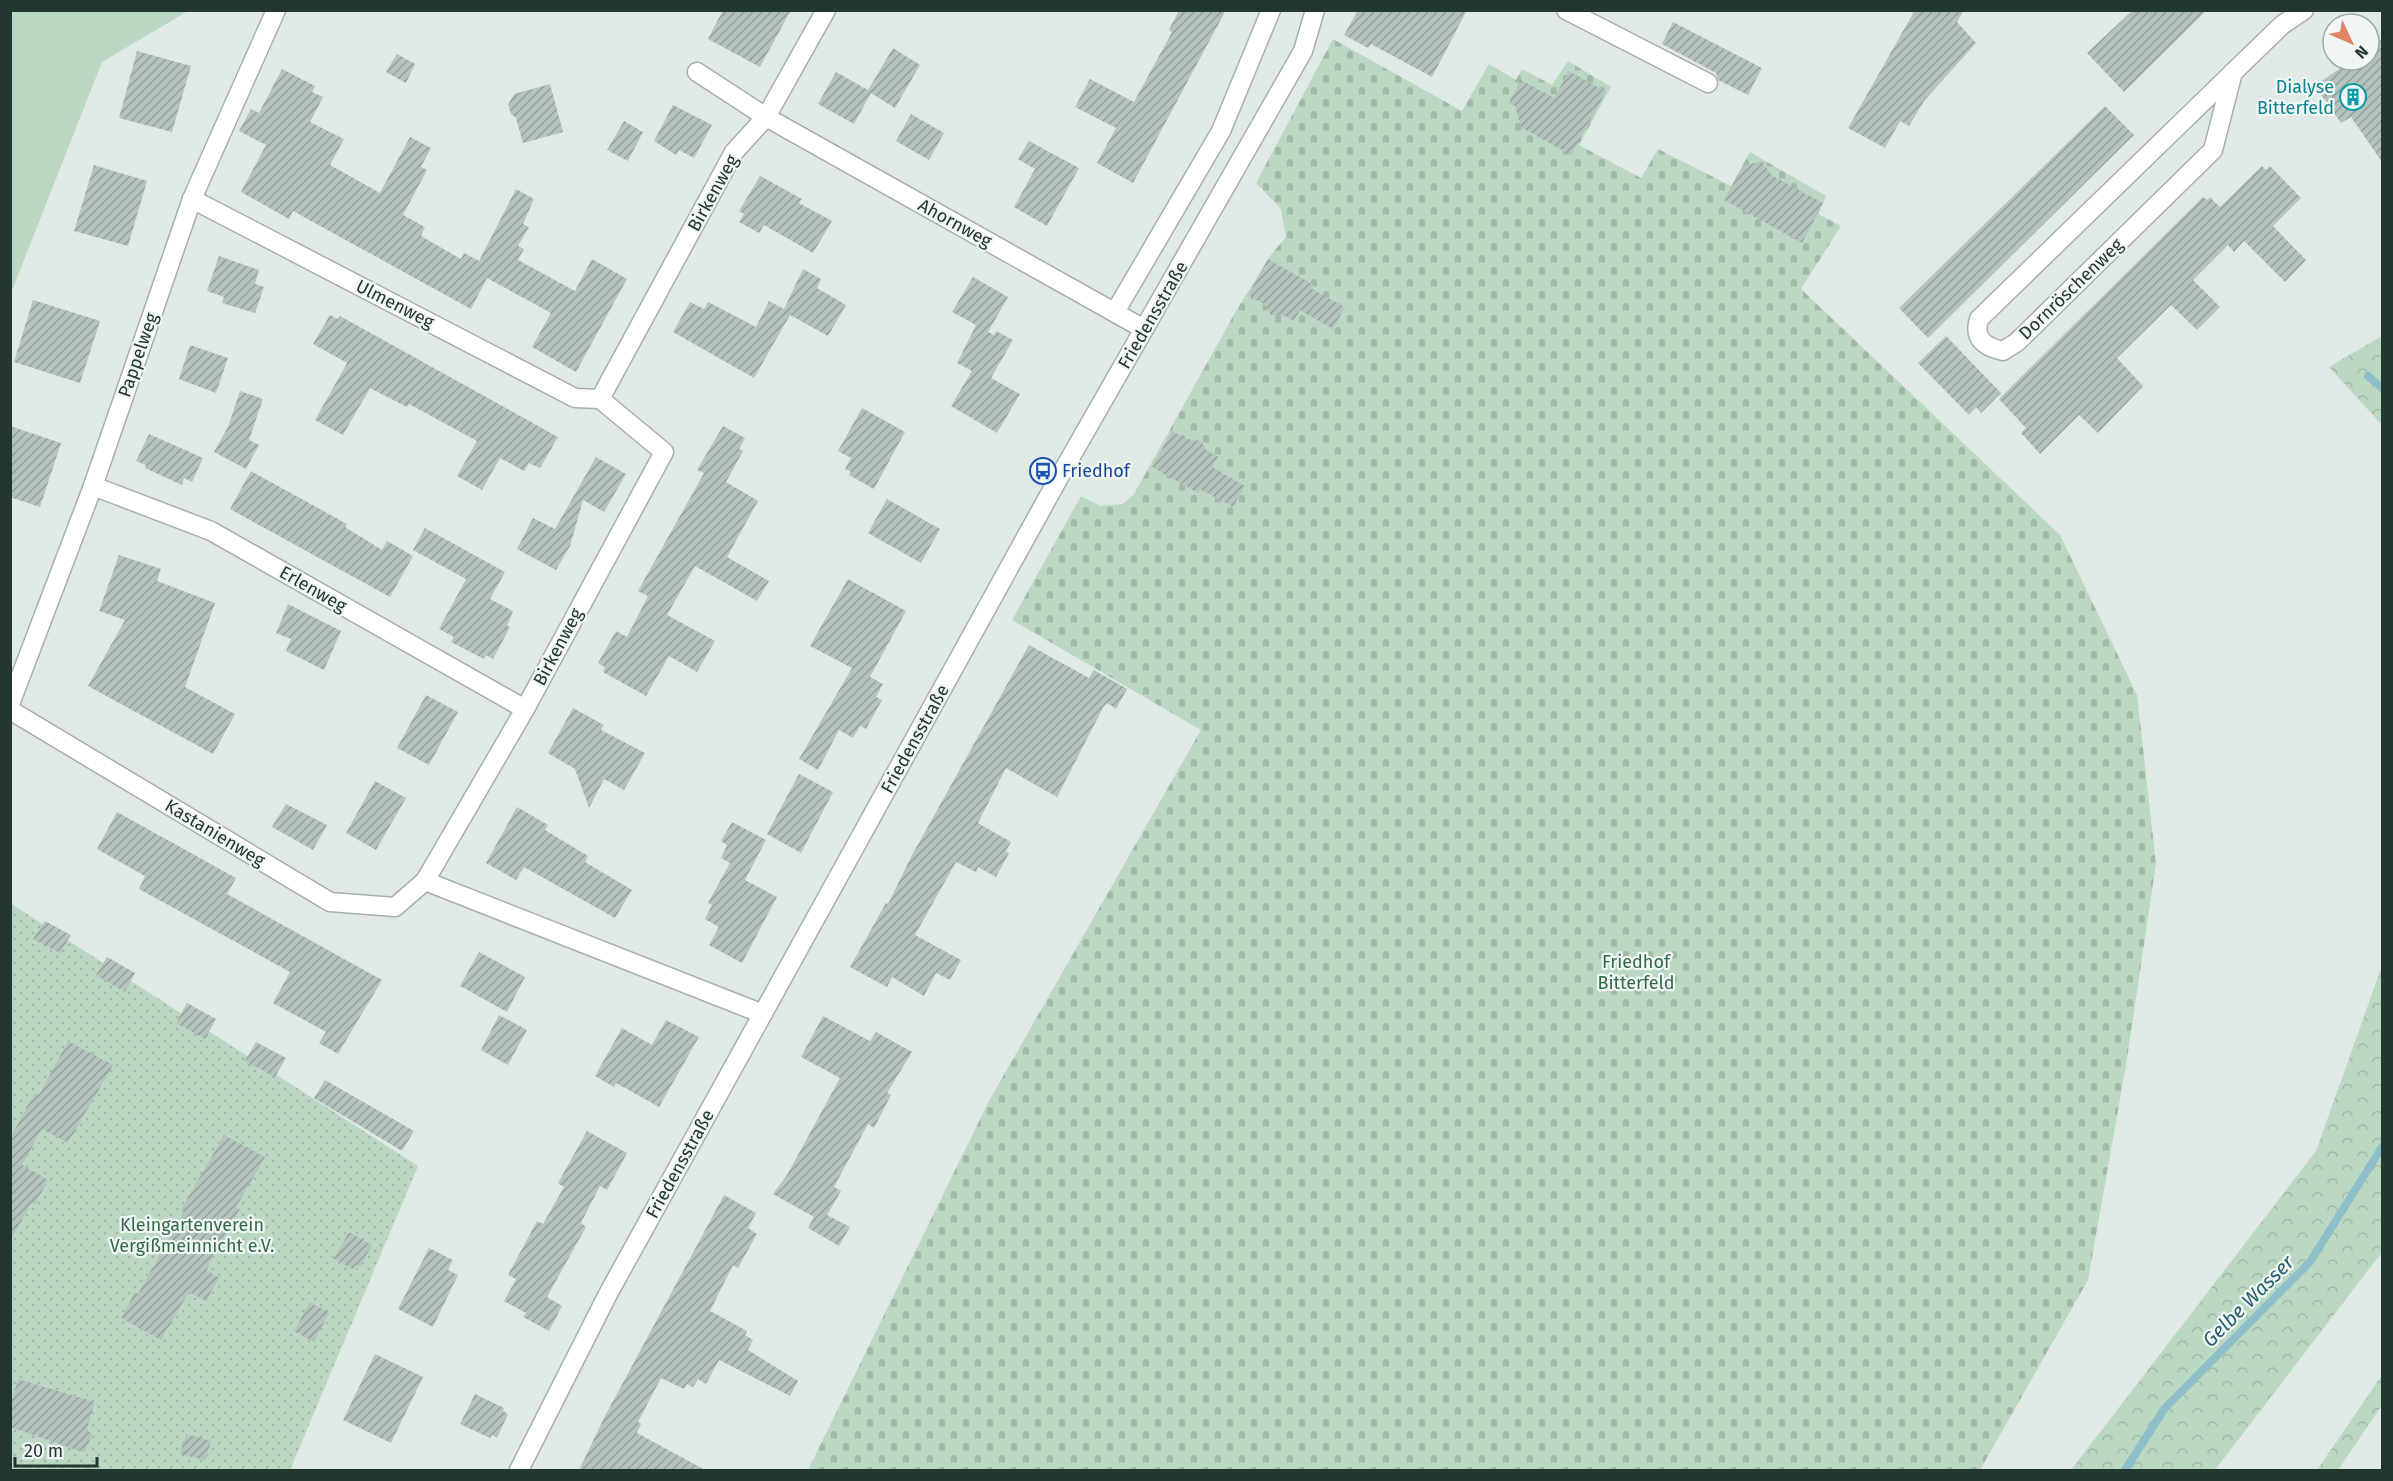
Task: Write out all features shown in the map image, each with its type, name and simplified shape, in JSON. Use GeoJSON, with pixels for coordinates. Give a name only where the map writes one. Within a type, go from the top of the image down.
{"type":"FeatureCollection","features":[{"type":"Feature","properties":{"kind":"street","name":"Pappelweg"},"geometry":{"type":"LineString","coordinates":[[10,704],[93,486],[192,199],[276,10]]}},
{"type":"Feature","properties":{"kind":"street"},"geometry":{"type":"LineString","coordinates":[[766,117],[826,10]]}},
{"type":"Feature","properties":{"kind":"street","name":"Friedensstraße"},"geometry":{"type":"LineString","coordinates":[[1115,312],[1221,131],[1271,10]]}},
{"type":"Feature","properties":{"kind":"street","name":"Friedensstraße"},"geometry":{"type":"LineString","coordinates":[[519,1470],[608,1294],[1051,491],[1303,51],[1315,10]]}},
{"type":"Feature","properties":{"kind":"street"},"geometry":{"type":"LineString","coordinates":[[1566,10],[1707,83]]}},
{"type":"Feature","properties":{"kind":"street","name":"Dornröschenweg"},"geometry":{"type":"LineString","coordinates":[[2233,72],[2213,150],[2017,342],[2002,351],[1987,348],[1980,340],[1976,329],[1979,320],[2233,72],[2282,25],[2304,10]]}},
{"type":"Feature","properties":{"kind":"street","name":"Ahornweg"},"geometry":{"type":"LineString","coordinates":[[697,72],[766,117],[1144,329]]}},
{"type":"Feature","properties":{"kind":"street","name":"Birkenweg"},"geometry":{"type":"LineString","coordinates":[[425,881],[525,709],[664,452],[600,399],[734,152],[766,117]]}},
{"type":"Feature","properties":{"kind":"street","name":"Ulmenweg"},"geometry":{"type":"LineString","coordinates":[[192,199],[575,398],[600,399]]}},
{"type":"Feature","properties":{"kind":"street","name":"Erlenweg"},"geometry":{"type":"LineString","coordinates":[[93,486],[211,531],[525,709]]}},
{"type":"Feature","properties":{"kind":"street","name":"Kastanienweg"},"geometry":{"type":"LineString","coordinates":[[10,710],[330,902],[395,907],[425,881]]}},
{"type":"Feature","properties":{"kind":"street"},"geometry":{"type":"LineString","coordinates":[[425,881],[763,1014]]}},
{"type":"Feature","properties":{"kind":"green space"},"geometry":{"type":"Polygon","coordinates":[[[11,10],[188,11],[102,62],[11,293],[11,10]]]}},
{"type":"Feature","properties":{"kind":"green space","name":"Friedhof Bitterfeld"},"geometry":{"type":"Polygon","coordinates":[[[1333,39],[1462,111],[1489,64],[1516,80],[1522,69],[1552,85],[1568,61],[1611,87],[1579,145],[1641,178],[1658,149],[1731,186],[1750,152],[1826,196],[1818,214],[1841,226],[1801,289],[2060,535],[2137,695],[2156,864],[2126,1065],[2088,1280],[1980,1470],[808,1470],[989,1101],[1201,730],[1012,620],[1081,496],[1100,506],[1123,504],[1134,494],[1236,311],[1270,256],[1286,237],[1281,209],[1256,183],[1333,39]]]}},
{"type":"Feature","properties":{"kind":"green space"},"geometry":{"type":"Polygon","coordinates":[[[2382,336],[2382,425],[2329,367],[2382,336]]]}},
{"type":"Feature","properties":{"kind":"green space","name":"Kleingartenverein Vergißmeinnicht e.V."},"geometry":{"type":"Polygon","coordinates":[[[10,903],[418,1166],[290,1470],[11,1470],[10,903]]]}},
{"type":"Feature","properties":{"kind":"green space"},"geometry":{"type":"Polygon","coordinates":[[[2382,966],[2382,1252],[2215,1470],[2071,1470],[2316,1151],[2382,966]]]}},
{"type":"Feature","properties":{"kind":"green space"},"geometry":{"type":"Polygon","coordinates":[[[2382,1375],[2382,1405],[2338,1470],[2317,1470],[2382,1375]]]}},
{"type":"Feature","properties":{"kind":"building"},"geometry":{"type":"Polygon","coordinates":[[[723,10],[791,10],[760,67],[708,39],[723,10]]]}},
{"type":"Feature","properties":{"kind":"building"},"geometry":{"type":"Polygon","coordinates":[[[1179,10],[1226,10],[1133,183],[1097,163],[1116,128],[1075,107],[1090,79],[1134,102],[1172,32],[1169,30],[1179,10]]]}},
{"type":"Feature","properties":{"kind":"building"},"geometry":{"type":"Polygon","coordinates":[[[1358,10],[1467,10],[1432,77],[1371,44],[1368,48],[1344,35],[1358,10]]]}},
{"type":"Feature","properties":{"kind":"building"},"geometry":{"type":"Polygon","coordinates":[[[1915,10],[1964,10],[1957,22],[1976,43],[1924,101],[1909,126],[1900,121],[1885,148],[1848,128],[1915,10]]]}},
{"type":"Feature","properties":{"kind":"building"},"geometry":{"type":"Polygon","coordinates":[[[2133,10],[2207,10],[2124,92],[2087,53],[2133,10]]]}},
{"type":"Feature","properties":{"kind":"building"},"geometry":{"type":"Polygon","coordinates":[[[1673,22],[1762,68],[1748,95],[1718,80],[1716,73],[1662,44],[1673,22]]]}},
{"type":"Feature","properties":{"kind":"building","name":"Dialyse Bitterfeld"},"geometry":{"type":"Polygon","coordinates":[[[2381,40],[2382,162],[2351,117],[2341,123],[2315,86],[2335,72],[2381,72],[2381,40]]]}},
{"type":"Feature","properties":{"kind":"building"},"geometry":{"type":"Polygon","coordinates":[[[893,48],[920,65],[895,108],[871,93],[854,124],[818,104],[836,72],[868,90],[893,48]]]}},
{"type":"Feature","properties":{"kind":"building"},"geometry":{"type":"Polygon","coordinates":[[[137,51],[191,66],[172,132],[119,118],[137,51]]]}},
{"type":"Feature","properties":{"kind":"building"},"geometry":{"type":"Polygon","coordinates":[[[397,54],[415,64],[406,83],[386,72],[397,54]]]}},
{"type":"Feature","properties":{"kind":"building"},"geometry":{"type":"Polygon","coordinates":[[[282,69],[315,86],[312,92],[323,97],[310,122],[344,139],[330,165],[380,193],[410,137],[431,148],[421,167],[427,170],[403,215],[425,227],[421,236],[461,259],[464,253],[479,261],[516,189],[534,199],[523,224],[529,227],[518,246],[524,249],[518,260],[575,291],[592,259],[627,279],[576,372],[532,347],[551,313],[487,278],[471,309],[293,211],[289,219],[241,192],[266,145],[239,131],[251,109],[259,113],[282,69]]]}},
{"type":"Feature","properties":{"kind":"building"},"geometry":{"type":"Polygon","coordinates":[[[1569,71],[1606,92],[1571,155],[1521,127],[1515,106],[1509,103],[1521,80],[1554,98],[1569,71]]]}},
{"type":"Feature","properties":{"kind":"building"},"geometry":{"type":"Polygon","coordinates":[[[550,84],[563,132],[523,143],[516,118],[511,114],[508,105],[514,94],[550,84]]]}},
{"type":"Feature","properties":{"kind":"building"},"geometry":{"type":"Polygon","coordinates":[[[673,105],[712,125],[694,158],[679,150],[676,155],[654,141],[673,105]]]}},
{"type":"Feature","properties":{"kind":"building"},"geometry":{"type":"Polygon","coordinates":[[[2105,106],[2134,135],[1928,338],[1899,308],[2105,106]]]}},
{"type":"Feature","properties":{"kind":"building"},"geometry":{"type":"Polygon","coordinates":[[[911,114],[944,133],[929,160],[896,141],[911,114]]]}},
{"type":"Feature","properties":{"kind":"building"},"geometry":{"type":"Polygon","coordinates":[[[624,121],[643,132],[628,161],[607,150],[624,121]]]}},
{"type":"Feature","properties":{"kind":"building"},"geometry":{"type":"Polygon","coordinates":[[[1029,141],[1079,168],[1047,226],[1014,207],[1035,169],[1018,159],[1029,141]]]}},
{"type":"Feature","properties":{"kind":"building"},"geometry":{"type":"Polygon","coordinates":[[[1762,161],[1771,175],[1823,203],[1802,243],[1724,200],[1743,166],[1762,161]]]}},
{"type":"Feature","properties":{"kind":"building"},"geometry":{"type":"Polygon","coordinates":[[[94,165],[147,181],[128,246],[74,231],[94,165]]]}},
{"type":"Feature","properties":{"kind":"building"},"geometry":{"type":"Polygon","coordinates":[[[2262,166],[2266,170],[2270,166],[2301,198],[2273,226],[2306,260],[2285,282],[2244,241],[2234,252],[2228,245],[2193,280],[2220,307],[2197,330],[2171,305],[2117,358],[2143,386],[2098,433],[2079,415],[2040,454],[2021,433],[2026,428],[1999,399],[2203,197],[2207,200],[2210,197],[2220,207],[2262,166]]]}},
{"type":"Feature","properties":{"kind":"building"},"geometry":{"type":"Polygon","coordinates":[[[760,176],[802,199],[799,203],[832,221],[813,253],[764,225],[759,233],[739,222],[744,214],[739,211],[760,176]]]}},
{"type":"Feature","properties":{"kind":"building"},"geometry":{"type":"Polygon","coordinates":[[[219,256],[259,270],[255,284],[264,287],[255,313],[222,303],[224,297],[207,291],[219,256]]]}},
{"type":"Feature","properties":{"kind":"building"},"geometry":{"type":"Polygon","coordinates":[[[1268,259],[1314,285],[1312,289],[1345,307],[1333,329],[1300,310],[1294,321],[1285,316],[1271,315],[1264,304],[1248,295],[1268,259]]]}},
{"type":"Feature","properties":{"kind":"building"},"geometry":{"type":"Polygon","coordinates":[[[803,269],[821,279],[817,288],[846,305],[828,336],[790,315],[754,378],[673,332],[690,302],[704,309],[708,302],[756,327],[769,301],[784,309],[803,269]]]}},
{"type":"Feature","properties":{"kind":"building"},"geometry":{"type":"Polygon","coordinates":[[[973,277],[1008,297],[988,332],[994,335],[996,331],[1013,340],[991,378],[1020,394],[997,433],[951,406],[972,371],[957,363],[976,325],[952,312],[973,277]]]}},
{"type":"Feature","properties":{"kind":"building"},"geometry":{"type":"Polygon","coordinates":[[[33,300],[100,321],[80,383],[14,362],[33,300]]]}},
{"type":"Feature","properties":{"kind":"building"},"geometry":{"type":"Polygon","coordinates":[[[330,315],[338,319],[340,316],[558,437],[540,468],[529,463],[524,471],[500,458],[482,490],[457,476],[477,441],[409,404],[407,407],[370,388],[343,435],[315,420],[347,363],[313,344],[330,315]]]}},
{"type":"Feature","properties":{"kind":"building"},"geometry":{"type":"Polygon","coordinates":[[[1946,336],[2001,393],[1981,413],[1976,407],[1969,415],[1918,363],[1946,336]]]}},
{"type":"Feature","properties":{"kind":"building"},"geometry":{"type":"Polygon","coordinates":[[[190,345],[228,358],[216,393],[179,379],[190,345]]]}},
{"type":"Feature","properties":{"kind":"building"},"geometry":{"type":"Polygon","coordinates":[[[240,391],[263,399],[249,440],[259,445],[246,469],[214,452],[228,427],[240,391]]]}},
{"type":"Feature","properties":{"kind":"building"},"geometry":{"type":"Polygon","coordinates":[[[862,408],[905,432],[874,489],[849,475],[851,472],[845,469],[851,458],[838,451],[862,408]]]}},
{"type":"Feature","properties":{"kind":"building"},"geometry":{"type":"Polygon","coordinates":[[[10,426],[61,443],[40,507],[10,497],[10,426]]]}},
{"type":"Feature","properties":{"kind":"building"},"geometry":{"type":"Polygon","coordinates":[[[723,426],[745,438],[739,449],[743,451],[726,482],[758,501],[727,557],[769,581],[757,601],[695,566],[667,615],[715,641],[697,672],[669,656],[646,696],[603,672],[605,667],[598,663],[616,631],[627,637],[648,596],[638,591],[704,473],[697,470],[723,426]]]}},
{"type":"Feature","properties":{"kind":"building"},"geometry":{"type":"Polygon","coordinates":[[[1172,431],[1187,439],[1201,441],[1206,450],[1218,457],[1212,467],[1245,486],[1233,507],[1200,489],[1198,493],[1152,467],[1172,431]]]}},
{"type":"Feature","properties":{"kind":"building"},"geometry":{"type":"Polygon","coordinates":[[[149,434],[203,458],[192,482],[184,478],[182,485],[145,468],[146,465],[136,461],[149,434]]]}},
{"type":"Feature","properties":{"kind":"building"},"geometry":{"type":"Polygon","coordinates":[[[596,457],[626,474],[604,512],[583,500],[570,546],[556,570],[517,549],[533,518],[555,529],[596,457]]]}},
{"type":"Feature","properties":{"kind":"building"},"geometry":{"type":"Polygon","coordinates":[[[251,471],[347,524],[345,527],[382,550],[387,541],[413,556],[390,597],[230,509],[251,471]]]}},
{"type":"Feature","properties":{"kind":"building"},"geometry":{"type":"Polygon","coordinates":[[[887,499],[940,529],[921,563],[868,533],[887,499]]]}},
{"type":"Feature","properties":{"kind":"building"},"geometry":{"type":"Polygon","coordinates":[[[425,528],[505,572],[490,599],[513,611],[507,626],[510,627],[493,659],[486,655],[484,659],[451,642],[454,637],[439,629],[466,579],[413,550],[425,528]]]}},
{"type":"Feature","properties":{"kind":"building"},"geometry":{"type":"Polygon","coordinates":[[[119,555],[161,569],[157,581],[215,603],[185,687],[235,714],[213,754],[88,686],[125,620],[99,611],[119,555]]]}},
{"type":"Feature","properties":{"kind":"building"},"geometry":{"type":"Polygon","coordinates":[[[848,579],[906,611],[870,677],[883,684],[876,697],[882,700],[866,729],[860,726],[853,738],[839,730],[818,770],[799,759],[852,668],[810,646],[848,579]]]}},
{"type":"Feature","properties":{"kind":"building"},"geometry":{"type":"Polygon","coordinates":[[[288,604],[341,631],[324,670],[286,651],[291,639],[276,633],[288,604]]]}},
{"type":"Feature","properties":{"kind":"building"},"geometry":{"type":"Polygon","coordinates":[[[1029,645],[1089,678],[1094,670],[1127,689],[1116,709],[1107,703],[1104,706],[1057,797],[1006,768],[978,823],[1011,842],[1006,851],[1009,853],[996,877],[978,867],[976,872],[956,862],[915,935],[961,960],[950,980],[936,973],[924,996],[892,977],[887,987],[850,967],[886,903],[888,904],[911,857],[1029,645]]]}},
{"type":"Feature","properties":{"kind":"building"},"geometry":{"type":"Polygon","coordinates":[[[426,695],[458,712],[429,765],[397,748],[426,695]]]}},
{"type":"Feature","properties":{"kind":"building"},"geometry":{"type":"Polygon","coordinates":[[[573,708],[604,725],[601,730],[645,753],[624,790],[604,779],[589,808],[575,769],[548,753],[573,708]]]}},
{"type":"Feature","properties":{"kind":"building"},"geometry":{"type":"Polygon","coordinates":[[[799,774],[833,792],[801,853],[767,834],[799,774]]]}},
{"type":"Feature","properties":{"kind":"building"},"geometry":{"type":"Polygon","coordinates":[[[375,781],[406,798],[376,850],[346,833],[375,781]]]}},
{"type":"Feature","properties":{"kind":"building"},"geometry":{"type":"Polygon","coordinates":[[[286,804],[327,825],[313,850],[272,827],[286,804]]]}},
{"type":"Feature","properties":{"kind":"building"},"geometry":{"type":"Polygon","coordinates":[[[517,807],[548,825],[545,830],[588,856],[585,862],[632,890],[615,918],[524,867],[516,880],[486,863],[517,807]]]}},
{"type":"Feature","properties":{"kind":"building"},"geometry":{"type":"Polygon","coordinates":[[[117,812],[236,878],[227,894],[382,980],[338,1054],[319,1043],[326,1032],[273,1003],[290,972],[139,889],[145,876],[97,849],[117,812]]]}},
{"type":"Feature","properties":{"kind":"building"},"geometry":{"type":"Polygon","coordinates":[[[732,822],[766,840],[745,880],[777,897],[742,963],[709,945],[719,927],[705,919],[712,905],[708,903],[730,863],[721,858],[727,845],[721,841],[732,822]]]}},
{"type":"Feature","properties":{"kind":"building"},"geometry":{"type":"Polygon","coordinates":[[[45,921],[71,935],[60,953],[33,939],[45,921]]]}},
{"type":"Feature","properties":{"kind":"building"},"geometry":{"type":"Polygon","coordinates":[[[479,952],[525,977],[507,1012],[460,986],[479,952]]]}},
{"type":"Feature","properties":{"kind":"building"},"geometry":{"type":"Polygon","coordinates":[[[107,957],[135,973],[125,992],[96,975],[107,957]]]}},
{"type":"Feature","properties":{"kind":"building"},"geometry":{"type":"Polygon","coordinates":[[[187,1003],[216,1019],[205,1039],[176,1023],[187,1003]]]}},
{"type":"Feature","properties":{"kind":"building"},"geometry":{"type":"Polygon","coordinates":[[[499,1015],[527,1030],[508,1065],[481,1050],[499,1015]]]}},
{"type":"Feature","properties":{"kind":"building"},"geometry":{"type":"Polygon","coordinates":[[[823,1016],[870,1041],[876,1032],[912,1052],[887,1093],[891,1095],[874,1128],[868,1124],[834,1187],[841,1191],[827,1215],[850,1227],[839,1246],[808,1228],[814,1217],[773,1194],[787,1175],[840,1078],[801,1057],[823,1016]]]}},
{"type":"Feature","properties":{"kind":"building"},"geometry":{"type":"Polygon","coordinates":[[[666,1020],[699,1037],[659,1107],[616,1083],[614,1087],[595,1076],[622,1028],[652,1045],[666,1020]]]}},
{"type":"Feature","properties":{"kind":"building"},"geometry":{"type":"Polygon","coordinates":[[[68,1041],[113,1065],[68,1143],[42,1129],[22,1165],[48,1180],[35,1204],[32,1202],[10,1241],[10,1138],[35,1093],[39,1095],[68,1041]]]}},
{"type":"Feature","properties":{"kind":"building"},"geometry":{"type":"Polygon","coordinates":[[[256,1042],[286,1058],[275,1077],[245,1061],[256,1042]]]}},
{"type":"Feature","properties":{"kind":"building"},"geometry":{"type":"Polygon","coordinates":[[[325,1080],[414,1131],[402,1151],[314,1098],[325,1080]]]}},
{"type":"Feature","properties":{"kind":"building"},"geometry":{"type":"Polygon","coordinates":[[[587,1131],[627,1153],[607,1190],[600,1186],[581,1223],[586,1227],[547,1297],[562,1306],[549,1331],[523,1317],[526,1313],[504,1301],[516,1279],[508,1275],[537,1221],[543,1224],[564,1187],[558,1183],[587,1131]]]}},
{"type":"Feature","properties":{"kind":"building"},"geometry":{"type":"Polygon","coordinates":[[[224,1135],[265,1157],[236,1207],[240,1209],[209,1264],[207,1270],[219,1278],[206,1301],[189,1292],[161,1340],[121,1318],[135,1292],[138,1294],[184,1212],[181,1210],[224,1135]]]}},
{"type":"Feature","properties":{"kind":"building"},"geometry":{"type":"Polygon","coordinates":[[[724,1195],[756,1213],[748,1228],[757,1234],[738,1268],[733,1265],[710,1311],[747,1331],[745,1335],[753,1340],[748,1350],[798,1381],[790,1396],[719,1360],[706,1384],[698,1379],[693,1387],[687,1384],[684,1389],[661,1378],[638,1422],[641,1424],[637,1433],[705,1470],[579,1470],[605,1416],[724,1195]]]}},
{"type":"Feature","properties":{"kind":"building"},"geometry":{"type":"Polygon","coordinates":[[[349,1232],[372,1245],[360,1267],[356,1265],[353,1269],[334,1259],[349,1232]]]}},
{"type":"Feature","properties":{"kind":"building"},"geometry":{"type":"Polygon","coordinates":[[[429,1248],[453,1260],[448,1270],[458,1275],[433,1327],[398,1309],[429,1248]]]}},
{"type":"Feature","properties":{"kind":"building"},"geometry":{"type":"Polygon","coordinates":[[[310,1302],[329,1313],[314,1342],[294,1331],[310,1302]]]}},
{"type":"Feature","properties":{"kind":"building"},"geometry":{"type":"Polygon","coordinates":[[[375,1354],[423,1377],[391,1443],[343,1420],[375,1354]]]}},
{"type":"Feature","properties":{"kind":"building"},"geometry":{"type":"Polygon","coordinates":[[[18,1379],[95,1402],[86,1431],[92,1433],[85,1453],[10,1427],[10,1405],[18,1379]]]}},
{"type":"Feature","properties":{"kind":"building"},"geometry":{"type":"Polygon","coordinates":[[[475,1394],[504,1408],[503,1411],[508,1414],[497,1438],[492,1435],[490,1438],[460,1424],[475,1394]]]}},
{"type":"Feature","properties":{"kind":"building"},"geometry":{"type":"Polygon","coordinates":[[[186,1434],[211,1441],[205,1460],[180,1454],[186,1434]]]}},
{"type":"Feature","properties":{"kind":"waterway","name":"Gelbe Wasser"},"geometry":{"type":"LineString","coordinates":[[2368,376],[2382,388]]}},
{"type":"Feature","properties":{"kind":"waterway","name":"Gelbe Wasser"},"geometry":{"type":"LineString","coordinates":[[2125,1470],[2165,1408],[2310,1262],[2382,1147]]}},
{"type":"Feature","properties":{"kind":"place","name":"Dialyse Bitterfeld"},"geometry":{"type":"Point","coordinates":[2353,97]}},
{"type":"Feature","properties":{"kind":"place","name":"Friedhof"},"geometry":{"type":"Point","coordinates":[1043,471]}}]}
